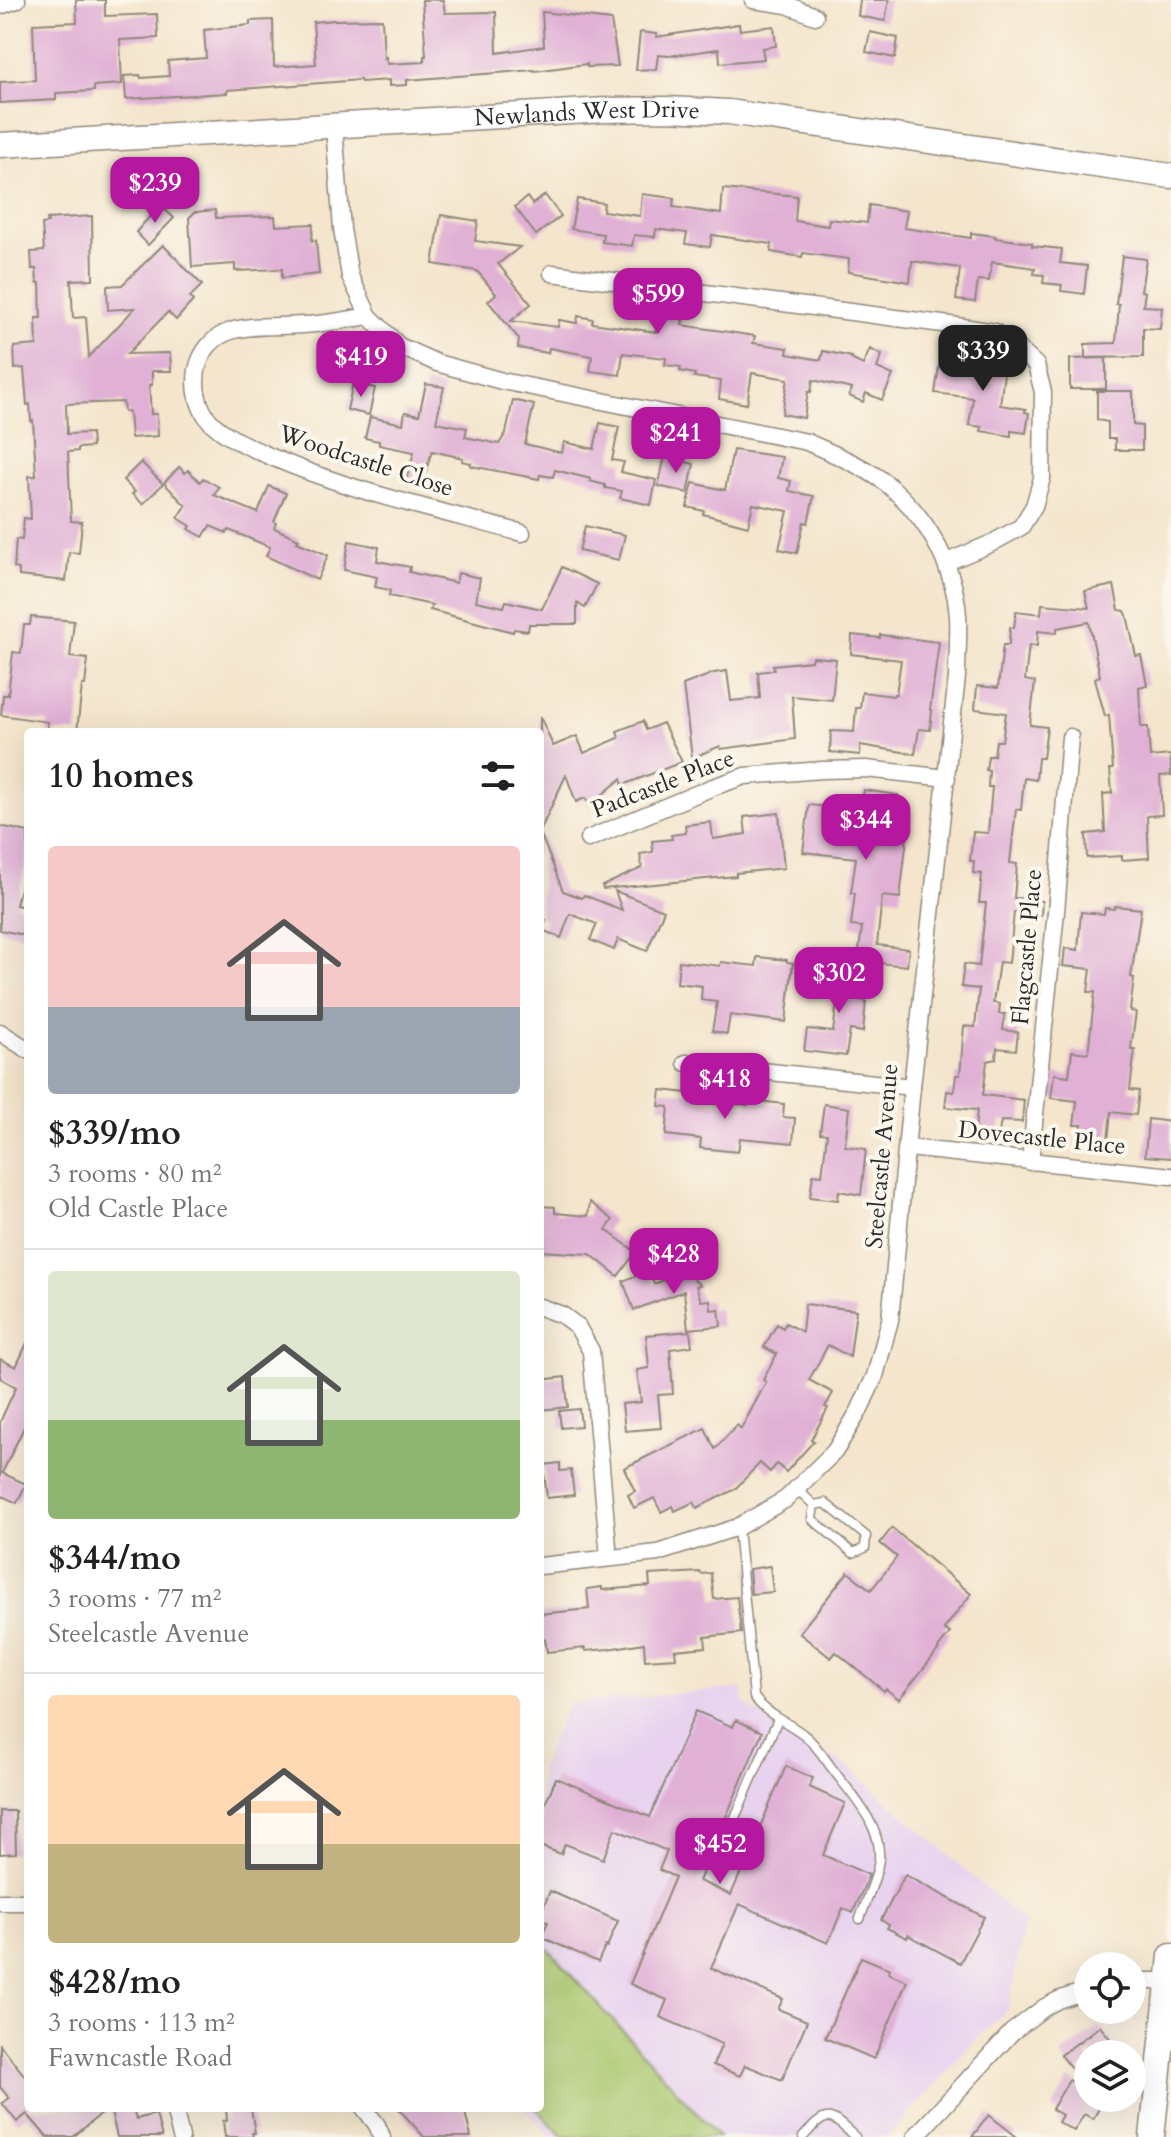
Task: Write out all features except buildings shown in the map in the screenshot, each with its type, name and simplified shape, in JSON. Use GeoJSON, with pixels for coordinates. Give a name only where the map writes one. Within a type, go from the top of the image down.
{"type":"FeatureCollection","features":[{"type":"Feature","properties":{"kind":"street"},"geometry":{"type":"LineString","coordinates":[[0,6],[17,0]]}},
{"type":"Feature","properties":{"kind":"street"},"geometry":{"type":"LineString","coordinates":[[753,0],[787,5],[815,16]]}},
{"type":"Feature","properties":{"kind":"street","name":"Newlands West Drive"},"geometry":{"type":"LineString","coordinates":[[0,145],[667,109],[729,112],[1171,176]]}},
{"type":"Feature","properties":{"kind":"street","name":"Steelcastle Avenue"},"geometry":{"type":"LineString","coordinates":[[334,126],[344,245],[350,276],[369,316],[399,346],[437,363],[502,381],[807,442],[847,459],[892,487],[921,518],[947,562],[958,615],[957,677],[890,1320],[878,1365],[859,1411],[835,1451],[786,1499],[738,1527],[658,1553],[544,1566]]}},
{"type":"Feature","properties":{"kind":"street"},"geometry":{"type":"LineString","coordinates":[[552,273],[995,332],[1014,345],[1036,365],[1043,392],[1042,478],[1034,506],[1021,527],[947,562]]}},
{"type":"Feature","properties":{"kind":"street","name":"Woodcastle Close"},"geometry":{"type":"LineString","coordinates":[[369,316],[303,325],[258,327],[231,331],[218,337],[205,349],[195,379],[203,411],[226,434],[288,464],[349,486],[522,533]]}},
{"type":"Feature","properties":{"kind":"street","name":"Flagcastle Place"},"geometry":{"type":"LineString","coordinates":[[1030,1162],[1056,912],[1070,737]]}},
{"type":"Feature","properties":{"kind":"street","name":"Padcastle Place"},"geometry":{"type":"LineString","coordinates":[[588,839],[745,776],[866,769],[947,778]]}},
{"type":"Feature","properties":{"kind":"street"},"geometry":{"type":"LineString","coordinates":[[0,1032],[24,1047]]}},
{"type":"Feature","properties":{"kind":"street"},"geometry":{"type":"LineString","coordinates":[[686,1063],[912,1087]]}},
{"type":"Feature","properties":{"kind":"street","name":"Dovecastle Place"},"geometry":{"type":"LineString","coordinates":[[908,1148],[1171,1176]]}},
{"type":"Feature","properties":{"kind":"street"},"geometry":{"type":"LineString","coordinates":[[544,1308],[562,1315],[577,1326],[591,1351],[609,1558]]}},
{"type":"Feature","properties":{"kind":"street"},"geometry":{"type":"LineString","coordinates":[[0,1902],[24,1902]]}},
{"type":"Feature","properties":{"kind":"street"},"geometry":{"type":"LineString","coordinates":[[1152,2137],[1167,2043],[1171,1956]]}},
{"type":"Feature","properties":{"kind":"street"},"geometry":{"type":"LineString","coordinates":[[1146,1981],[1168,1981]]}},
{"type":"Feature","properties":{"kind":"street"},"geometry":{"type":"LineString","coordinates":[[915,2137],[1012,2032],[1045,2007],[1074,1995]]}},
{"type":"Feature","properties":{"kind":"street"},"geometry":{"type":"LineString","coordinates":[[175,2112],[181,2137]]}},
{"type":"Feature","properties":{"kind":"street"},"geometry":{"type":"LineString","coordinates":[[367,2112],[382,2137]]}},
{"type":"Feature","properties":{"kind":"lane"},"geometry":{"type":"LineString","coordinates":[[797,1488],[814,1505]]}},
{"type":"Feature","properties":{"kind":"lane"},"geometry":{"type":"LineString","coordinates":[[825,1503],[866,1536],[865,1548],[853,1553],[812,1519],[814,1505],[825,1503]]}},
{"type":"Feature","properties":{"kind":"lane"},"geometry":{"type":"LineString","coordinates":[[738,1527],[754,1697],[760,1707],[807,1736],[860,1805],[878,1842],[876,1872],[860,1919]]}},
{"type":"Feature","properties":{"kind":"lane"},"geometry":{"type":"LineString","coordinates":[[716,1861],[778,1719]]}},
{"type":"Feature","properties":{"kind":"lane"},"geometry":{"type":"LineString","coordinates":[[803,2137],[819,2119],[829,2117],[837,2120],[855,2137]]}},
{"type":"Feature","properties":{"kind":"shaded area"},"geometry":{"type":"Polygon","coordinates":[[[742,1688],[744,1702],[750,1708],[850,1768],[1025,1923],[1008,2009],[976,2039],[888,2137],[551,2137],[529,2112],[544,2112],[544,1759],[568,1704],[742,1688]]]}},
{"type":"Feature","properties":{"kind":"green space"},"geometry":{"type":"Polygon","coordinates":[[[544,1944],[719,2137],[563,2137],[540,2112],[544,2112],[544,1944]]]}}]}
